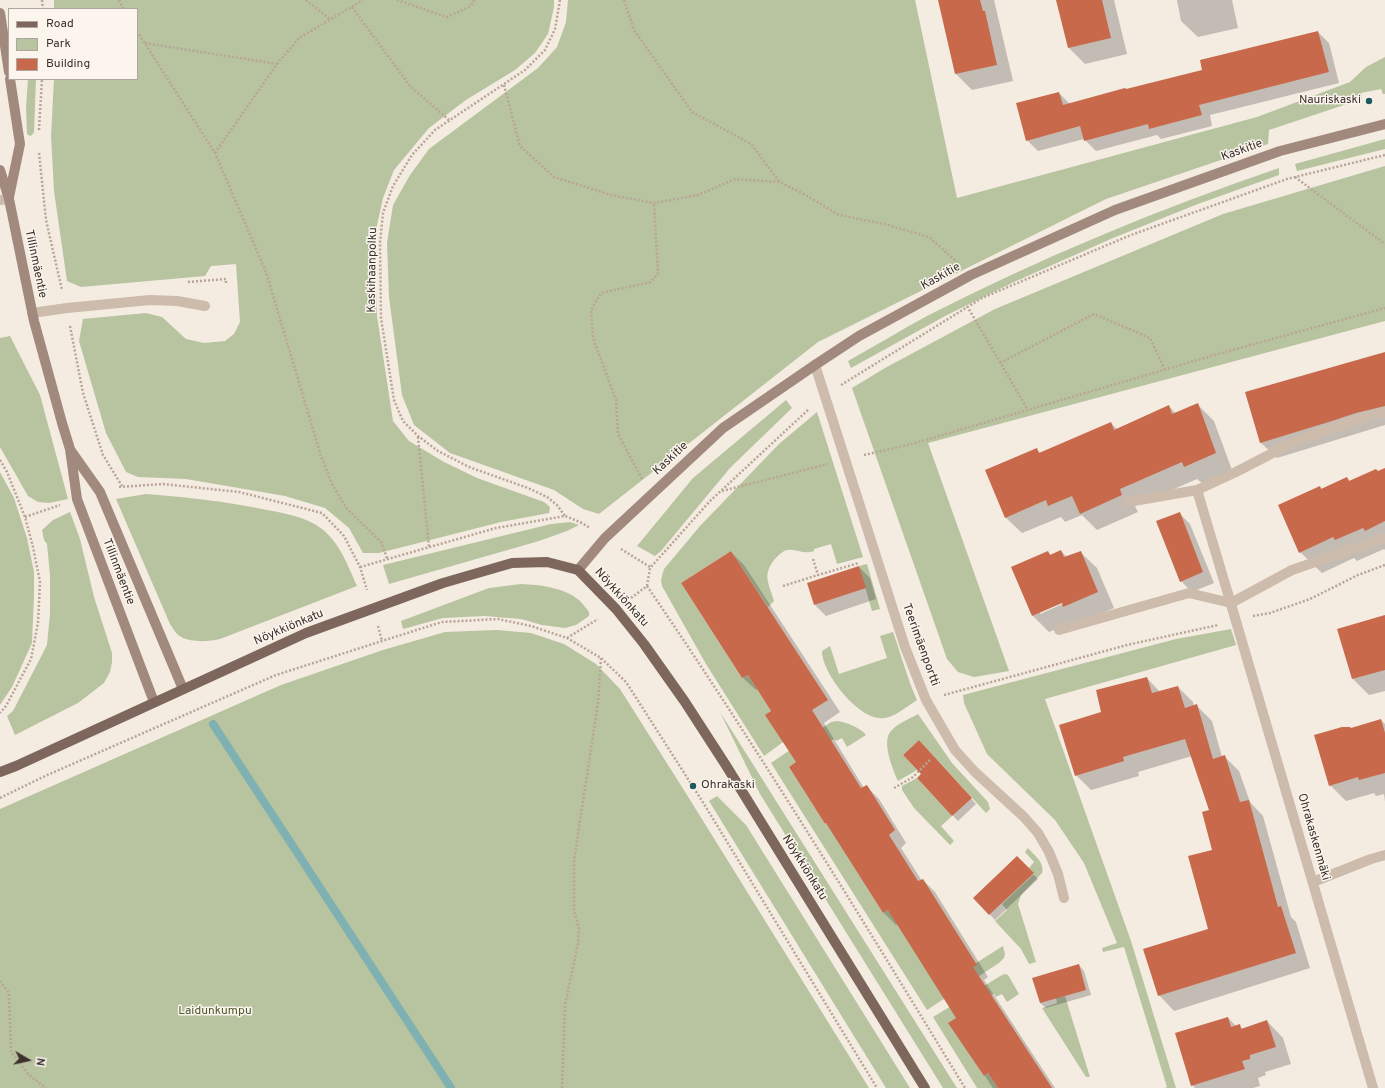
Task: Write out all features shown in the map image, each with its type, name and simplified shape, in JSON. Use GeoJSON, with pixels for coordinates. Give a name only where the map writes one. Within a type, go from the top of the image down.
{"type":"FeatureCollection","features":[{"type":"Feature","properties":{"kind":"main road","name":"Nöykkiönkatu"},"geometry":{"type":"LineString","coordinates":[[0,772],[306,633],[443,583],[512,563],[547,562],[578,570],[616,609],[644,644],[685,702],[731,773],[925,1088]]}},
{"type":"Feature","properties":{"kind":"street"},"geometry":{"type":"LineString","coordinates":[[0,13],[8,65]]}},
{"type":"Feature","properties":{"kind":"street","name":"Tillinmäentie"},"geometry":{"type":"LineString","coordinates":[[4,200],[20,144],[10,80]]}},
{"type":"Feature","properties":{"kind":"street","name":"Kaskitie"},"geometry":{"type":"LineString","coordinates":[[578,570],[605,538],[723,428],[815,364],[859,336],[971,275],[1115,210],[1280,151],[1385,124]]}},
{"type":"Feature","properties":{"kind":"street","name":"Tillinmäentie"},"geometry":{"type":"LineString","coordinates":[[0,170],[4,200],[32,312],[70,449],[77,499],[154,702]]}},
{"type":"Feature","properties":{"kind":"street"},"geometry":{"type":"LineString","coordinates":[[32,312],[150,300],[177,301],[204,306]]}},
{"type":"Feature","properties":{"kind":"street","name":"Teerimäenportti"},"geometry":{"type":"LineString","coordinates":[[815,364],[905,647],[926,700],[955,750],[975,772],[1024,817],[1038,833],[1049,852],[1058,874],[1064,898]]}},
{"type":"Feature","properties":{"kind":"street"},"geometry":{"type":"LineString","coordinates":[[1128,502],[1197,490],[1296,441],[1358,419],[1385,412]]}},
{"type":"Feature","properties":{"kind":"street","name":"Tillinmäentie"},"geometry":{"type":"LineString","coordinates":[[70,449],[100,492],[183,689]]}},
{"type":"Feature","properties":{"kind":"street","name":"Ohrakaskenmäki"},"geometry":{"type":"LineString","coordinates":[[1197,490],[1373,1088]]}},
{"type":"Feature","properties":{"kind":"street"},"geometry":{"type":"LineString","coordinates":[[1059,630],[1189,594],[1230,598],[1292,570],[1385,538]]}},
{"type":"Feature","properties":{"kind":"street"},"geometry":{"type":"LineString","coordinates":[[1313,882],[1385,855]]}},
{"type":"Feature","properties":{"kind":"path"},"geometry":{"type":"LineString","coordinates":[[306,0],[331,20]]}},
{"type":"Feature","properties":{"kind":"path"},"geometry":{"type":"LineString","coordinates":[[215,153],[277,64],[299,38],[363,0]]}},
{"type":"Feature","properties":{"kind":"path"},"geometry":{"type":"LineString","coordinates":[[397,0],[447,17],[471,6],[474,0]]}},
{"type":"Feature","properties":{"kind":"path","name":"Kaskihaanpolku"},"geometry":{"type":"LineString","coordinates":[[560,0],[555,29],[545,50],[525,70],[435,130],[412,155],[393,186],[384,213],[380,243],[381,318],[394,400],[403,421],[418,436],[438,451],[469,467],[547,496],[557,505],[565,516]]}},
{"type":"Feature","properties":{"kind":"path"},"geometry":{"type":"LineString","coordinates":[[624,0],[634,30],[692,112],[751,144],[779,182]]}},
{"type":"Feature","properties":{"kind":"path"},"geometry":{"type":"LineString","coordinates":[[352,7],[410,86],[449,120]]}},
{"type":"Feature","properties":{"kind":"path"},"geometry":{"type":"LineString","coordinates":[[138,32],[215,153],[266,272],[321,456],[332,484],[348,509],[382,542],[388,558]]}},
{"type":"Feature","properties":{"kind":"path"},"geometry":{"type":"LineString","coordinates":[[145,43],[277,64]]}},
{"type":"Feature","properties":{"kind":"path"},"geometry":{"type":"LineString","coordinates":[[38,136],[42,80]]}},
{"type":"Feature","properties":{"kind":"path"},"geometry":{"type":"LineString","coordinates":[[504,85],[520,146],[554,177],[611,195],[654,203],[698,195],[735,178],[779,182],[802,193],[839,215],[884,224],[930,237],[971,275],[982,298]]}},
{"type":"Feature","properties":{"kind":"path"},"geometry":{"type":"LineString","coordinates":[[39,150],[46,220],[67,308],[83,393],[103,455],[122,486],[163,484],[239,492],[322,514],[344,536],[360,567],[496,528],[565,516],[582,523],[650,568]]}},
{"type":"Feature","properties":{"kind":"path"},"geometry":{"type":"LineString","coordinates":[[635,595],[647,586],[650,568],[721,491],[824,396],[967,306],[982,298],[1131,235],[1294,177],[1385,155]]}},
{"type":"Feature","properties":{"kind":"path"},"geometry":{"type":"LineString","coordinates":[[1294,177],[1385,244]]}},
{"type":"Feature","properties":{"kind":"path"},"geometry":{"type":"LineString","coordinates":[[650,495],[618,434],[616,400],[593,338],[591,310],[601,292],[651,282],[658,273],[654,203]]}},
{"type":"Feature","properties":{"kind":"path"},"geometry":{"type":"LineString","coordinates":[[967,306],[1028,410]]}},
{"type":"Feature","properties":{"kind":"path"},"geometry":{"type":"LineString","coordinates":[[721,491],[912,444],[1165,370],[1385,308]]}},
{"type":"Feature","properties":{"kind":"path"},"geometry":{"type":"LineString","coordinates":[[1000,363],[1094,314],[1150,338],[1165,370]]}},
{"type":"Feature","properties":{"kind":"path"},"geometry":{"type":"LineString","coordinates":[[418,436],[429,547]]}},
{"type":"Feature","properties":{"kind":"path"},"geometry":{"type":"LineString","coordinates":[[0,460],[7,472],[25,516],[40,582],[38,623],[32,659],[6,706],[0,713]]}},
{"type":"Feature","properties":{"kind":"path"},"geometry":{"type":"LineString","coordinates":[[25,516],[63,504]]}},
{"type":"Feature","properties":{"kind":"path"},"geometry":{"type":"LineString","coordinates":[[813,559],[818,575]]}},
{"type":"Feature","properties":{"kind":"path"},"geometry":{"type":"LineString","coordinates":[[926,700],[1127,645],[1222,624],[1235,618],[1270,613],[1310,598],[1358,575],[1385,565]]}},
{"type":"Feature","properties":{"kind":"path"},"geometry":{"type":"LineString","coordinates":[[783,586],[842,568]]}},
{"type":"Feature","properties":{"kind":"path"},"geometry":{"type":"LineString","coordinates":[[647,586],[686,643],[848,894],[965,1088]]}},
{"type":"Feature","properties":{"kind":"path"},"geometry":{"type":"LineString","coordinates":[[0,798],[45,776],[276,675],[442,622],[498,619],[531,626],[568,638],[601,658],[626,682],[704,804],[877,1088]]}},
{"type":"Feature","properties":{"kind":"path"},"geometry":{"type":"LineString","coordinates":[[568,638],[594,621]]}},
{"type":"Feature","properties":{"kind":"path"},"geometry":{"type":"LineString","coordinates":[[562,1088],[565,1005],[578,944],[579,928],[574,911],[574,860],[598,703],[601,658]]}},
{"type":"Feature","properties":{"kind":"path"},"geometry":{"type":"LineString","coordinates":[[894,788],[914,777],[931,759]]}},
{"type":"Feature","properties":{"kind":"path"},"geometry":{"type":"LineString","coordinates":[[0,981],[9,993],[11,1052],[29,1074],[46,1088]]}},
{"type":"Feature","properties":{"kind":"green space"},"geometry":{"type":"Polygon","coordinates":[[[54,0],[554,0],[554,7],[548,34],[535,53],[515,70],[466,100],[429,128],[394,170],[383,198],[374,239],[377,316],[393,421],[409,441],[444,462],[477,478],[544,502],[550,507],[549,513],[501,522],[379,553],[363,553],[349,528],[325,508],[285,496],[186,479],[138,477],[126,472],[106,433],[79,341],[83,319],[146,313],[162,317],[186,339],[204,343],[225,341],[234,334],[240,322],[236,264],[211,266],[205,276],[81,287],[67,281],[54,191],[51,136],[54,80],[138,80],[138,8],[54,8],[54,0]]]}},
{"type":"Feature","properties":{"kind":"green space"},"geometry":{"type":"Polygon","coordinates":[[[568,0],[915,0],[957,198],[1257,117],[1350,82],[1366,67],[1385,57],[1385,94],[1383,94],[1381,89],[1361,93],[1362,99],[1269,130],[1268,144],[1106,199],[818,342],[599,514],[583,509],[554,490],[450,453],[414,425],[402,395],[389,297],[387,243],[393,205],[410,175],[429,149],[538,68],[557,47],[566,22],[568,0]]]}},
{"type":"Feature","properties":{"kind":"green space"},"geometry":{"type":"Polygon","coordinates":[[[28,80],[36,80],[34,132],[30,136],[27,134],[26,107],[28,80]]]}},
{"type":"Feature","properties":{"kind":"green space"},"geometry":{"type":"Polygon","coordinates":[[[1385,139],[1385,149],[1297,171],[1295,164],[1385,139]]]}},
{"type":"Feature","properties":{"kind":"green space"},"geometry":{"type":"Polygon","coordinates":[[[1385,166],[1385,321],[928,443],[1009,671],[974,677],[958,672],[947,659],[852,388],[885,368],[995,309],[1223,214],[1385,166]]]}},
{"type":"Feature","properties":{"kind":"green space"},"geometry":{"type":"Polygon","coordinates":[[[1279,168],[1279,175],[1198,204],[1113,238],[1014,282],[947,315],[851,368],[848,361],[927,316],[1013,274],[1056,254],[1189,200],[1279,168]]]}},
{"type":"Feature","properties":{"kind":"green space"},"geometry":{"type":"Polygon","coordinates":[[[10,336],[40,395],[68,499],[49,503],[38,502],[28,496],[0,447],[0,338],[10,336]]]}},
{"type":"Feature","properties":{"kind":"green space"},"geometry":{"type":"Polygon","coordinates":[[[786,400],[792,408],[730,468],[661,551],[655,556],[637,546],[693,478],[786,400]]]}},
{"type":"Feature","properties":{"kind":"green space"},"geometry":{"type":"Polygon","coordinates":[[[817,412],[863,557],[837,564],[831,544],[814,549],[814,551],[810,552],[793,550],[785,551],[774,560],[768,571],[768,580],[774,601],[768,607],[731,551],[681,583],[742,678],[748,675],[771,711],[766,715],[798,731],[764,756],[706,664],[662,586],[661,580],[664,569],[700,526],[779,444],[817,412]]]}},
{"type":"Feature","properties":{"kind":"green space"},"geometry":{"type":"Polygon","coordinates":[[[0,472],[14,498],[27,538],[34,572],[34,595],[32,643],[12,687],[0,705],[0,472]]]}},
{"type":"Feature","properties":{"kind":"green space"},"geometry":{"type":"Polygon","coordinates":[[[146,494],[233,504],[286,514],[308,521],[322,529],[334,541],[343,555],[357,586],[220,639],[210,641],[193,641],[182,638],[170,624],[116,499],[146,494]]]}},
{"type":"Feature","properties":{"kind":"green space"},"geometry":{"type":"Polygon","coordinates":[[[70,512],[80,539],[94,597],[112,653],[110,672],[104,683],[78,703],[15,735],[7,716],[13,711],[47,645],[50,614],[50,575],[47,544],[44,540],[42,530],[53,520],[70,512]]]}},
{"type":"Feature","properties":{"kind":"green space"},"geometry":{"type":"Polygon","coordinates":[[[570,522],[579,525],[539,541],[389,584],[383,565],[551,524],[570,522]]]}},
{"type":"Feature","properties":{"kind":"green space"},"geometry":{"type":"Polygon","coordinates":[[[867,564],[880,609],[872,611],[859,566],[867,564]]]}},
{"type":"Feature","properties":{"kind":"green space"},"geometry":{"type":"Polygon","coordinates":[[[521,584],[543,586],[566,592],[579,600],[589,612],[589,616],[576,625],[565,628],[542,625],[521,619],[484,616],[443,618],[403,629],[401,621],[489,588],[521,584]]]}},
{"type":"Feature","properties":{"kind":"green space"},"geometry":{"type":"Polygon","coordinates":[[[1231,629],[1236,645],[1045,699],[1131,941],[1176,1088],[1165,1088],[1167,1087],[1124,947],[1103,952],[1102,948],[1117,943],[1084,863],[1055,820],[987,754],[964,703],[963,695],[1176,639],[1231,629]]]}},
{"type":"Feature","properties":{"kind":"green space","name":"Laidunkumpu"},"geometry":{"type":"Polygon","coordinates":[[[497,630],[531,633],[564,644],[596,664],[620,689],[869,1088],[0,1088],[0,809],[281,685],[383,650],[445,632],[497,630]]]}},
{"type":"Feature","properties":{"kind":"green space"},"geometry":{"type":"Polygon","coordinates":[[[893,632],[917,700],[894,715],[879,718],[860,710],[842,692],[828,670],[822,651],[830,646],[839,674],[887,658],[880,636],[893,632]]]}},
{"type":"Feature","properties":{"kind":"green space"},"geometry":{"type":"Polygon","coordinates":[[[720,712],[957,1088],[943,1088],[760,794],[720,712]]]}},
{"type":"Feature","properties":{"kind":"green space"},"geometry":{"type":"Polygon","coordinates":[[[918,714],[952,763],[988,802],[990,809],[986,813],[919,740],[903,755],[917,770],[898,781],[889,756],[887,741],[888,736],[896,726],[918,714]]]}},
{"type":"Feature","properties":{"kind":"green space"},"geometry":{"type":"Polygon","coordinates":[[[837,721],[853,726],[864,732],[866,735],[847,747],[842,738],[836,741],[834,739],[789,767],[825,824],[830,821],[846,854],[883,913],[888,910],[976,963],[1003,946],[1005,954],[1004,958],[999,963],[927,1010],[771,763],[831,722],[837,721]]]}},
{"type":"Feature","properties":{"kind":"green space"},"geometry":{"type":"Polygon","coordinates":[[[917,778],[952,816],[941,826],[954,841],[950,845],[914,808],[902,790],[902,786],[917,778]]]}},
{"type":"Feature","properties":{"kind":"green space"},"geometry":{"type":"Polygon","coordinates":[[[717,796],[746,825],[910,1088],[886,1088],[709,801],[717,796]]]}},
{"type":"Feature","properties":{"kind":"green space"},"geometry":{"type":"Polygon","coordinates":[[[1028,848],[1039,860],[1043,869],[1042,873],[1021,895],[1018,904],[1036,962],[1029,964],[1021,949],[995,921],[1007,910],[1002,904],[1034,874],[1029,868],[1034,862],[1025,852],[1028,848]]]}},
{"type":"Feature","properties":{"kind":"green space"},"geometry":{"type":"Polygon","coordinates":[[[1005,974],[1008,975],[1019,994],[1007,1002],[1002,994],[996,997],[994,994],[991,995],[949,1023],[984,1076],[988,1073],[998,1088],[977,1088],[933,1017],[1005,974]]]}},
{"type":"Feature","properties":{"kind":"green space"},"geometry":{"type":"Polygon","coordinates":[[[1065,996],[1090,1077],[1086,1077],[1042,1008],[1057,1003],[1056,998],[1065,996]]]}},
{"type":"Feature","properties":{"kind":"building"},"geometry":{"type":"Polygon","coordinates":[[[938,0],[980,0],[983,11],[985,11],[997,65],[955,74],[938,0]]]}},
{"type":"Feature","properties":{"kind":"building"},"geometry":{"type":"Polygon","coordinates":[[[1056,0],[1102,0],[1111,38],[1068,48],[1056,0]]]}},
{"type":"Feature","properties":{"kind":"building"},"geometry":{"type":"Polygon","coordinates":[[[1318,31],[1329,72],[1199,105],[1202,115],[1149,129],[1148,124],[1084,141],[1080,126],[1026,141],[1016,103],[1059,92],[1063,105],[1125,88],[1126,89],[1202,70],[1200,60],[1318,31]]]}},
{"type":"Feature","properties":{"kind":"building"},"geometry":{"type":"Polygon","coordinates":[[[1385,352],[1385,406],[1356,413],[1260,443],[1245,392],[1385,352]]]}},
{"type":"Feature","properties":{"kind":"building"},"geometry":{"type":"Polygon","coordinates":[[[1198,403],[1216,453],[1184,467],[1182,462],[1120,489],[1122,495],[1080,514],[1072,496],[1048,506],[1046,500],[1005,518],[985,470],[1037,448],[1039,453],[1111,422],[1114,430],[1169,405],[1172,414],[1198,403]]]}},
{"type":"Feature","properties":{"kind":"building"},"geometry":{"type":"Polygon","coordinates":[[[1385,468],[1385,521],[1365,531],[1363,528],[1335,540],[1333,537],[1299,553],[1278,505],[1320,486],[1321,489],[1347,477],[1349,481],[1376,469],[1378,471],[1385,468]]]}},
{"type":"Feature","properties":{"kind":"building"},"geometry":{"type":"Polygon","coordinates":[[[1180,512],[1203,572],[1180,582],[1156,521],[1180,512]]]}},
{"type":"Feature","properties":{"kind":"building"},"geometry":{"type":"Polygon","coordinates":[[[1061,550],[1064,557],[1081,551],[1098,592],[1063,607],[1062,603],[1032,616],[1011,567],[1048,551],[1050,555],[1061,550]]]}},
{"type":"Feature","properties":{"kind":"building"},"geometry":{"type":"Polygon","coordinates":[[[731,551],[828,700],[812,710],[861,788],[867,785],[895,830],[889,835],[918,881],[923,879],[977,965],[973,967],[1052,1088],[998,1088],[988,1073],[984,1076],[948,1023],[956,1018],[888,910],[883,913],[789,767],[796,762],[765,715],[771,711],[748,675],[742,678],[681,583],[731,551]]]}},
{"type":"Feature","properties":{"kind":"building"},"geometry":{"type":"Polygon","coordinates":[[[859,566],[866,588],[814,605],[807,583],[859,566]]]}},
{"type":"Feature","properties":{"kind":"building"},"geometry":{"type":"Polygon","coordinates":[[[1385,615],[1385,670],[1352,679],[1337,629],[1385,615]]]}},
{"type":"Feature","properties":{"kind":"building"},"geometry":{"type":"Polygon","coordinates":[[[1147,677],[1152,693],[1178,686],[1185,708],[1197,704],[1213,759],[1225,755],[1240,802],[1249,800],[1278,907],[1281,906],[1296,953],[1158,996],[1143,949],[1208,929],[1188,856],[1212,850],[1202,812],[1209,810],[1185,739],[1123,757],[1124,761],[1075,776],[1059,725],[1101,712],[1096,690],[1147,677]]]}},
{"type":"Feature","properties":{"kind":"building"},"geometry":{"type":"Polygon","coordinates":[[[1381,719],[1385,733],[1385,773],[1359,780],[1358,777],[1329,786],[1314,735],[1342,727],[1351,728],[1381,719]]]}},
{"type":"Feature","properties":{"kind":"building"},"geometry":{"type":"Polygon","coordinates":[[[919,740],[972,798],[952,816],[917,778],[921,774],[903,755],[919,740]]]}},
{"type":"Feature","properties":{"kind":"building"},"geometry":{"type":"Polygon","coordinates":[[[1017,856],[1034,873],[989,915],[973,898],[1017,856]]]}},
{"type":"Feature","properties":{"kind":"building"},"geometry":{"type":"Polygon","coordinates":[[[1079,964],[1086,990],[1040,1003],[1032,978],[1079,964]]]}},
{"type":"Feature","properties":{"kind":"building"},"geometry":{"type":"Polygon","coordinates":[[[1228,1017],[1231,1027],[1240,1024],[1241,1029],[1267,1020],[1276,1047],[1250,1055],[1250,1059],[1242,1061],[1245,1069],[1191,1086],[1175,1033],[1228,1017]]]}},
{"type":"Feature","properties":{"kind":"waterway"},"geometry":{"type":"LineString","coordinates":[[213,724],[451,1088]]}},
{"type":"Feature","properties":{"kind":"place","name":"Nauriskaski"},"geometry":{"type":"Point","coordinates":[1369,101]}},
{"type":"Feature","properties":{"kind":"place","name":"Ohrakaski"},"geometry":{"type":"Point","coordinates":[693,786]}}]}
